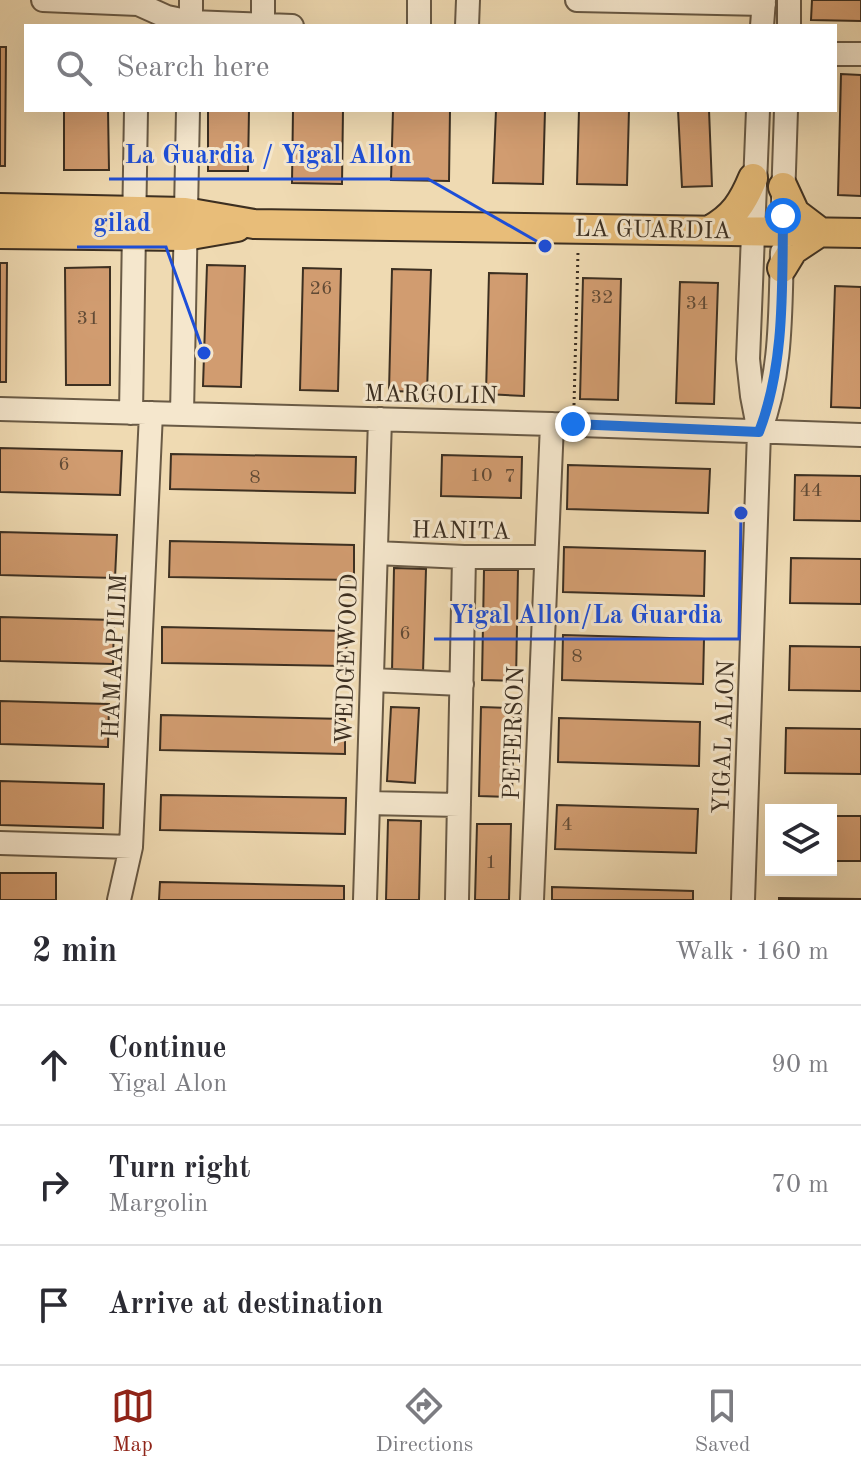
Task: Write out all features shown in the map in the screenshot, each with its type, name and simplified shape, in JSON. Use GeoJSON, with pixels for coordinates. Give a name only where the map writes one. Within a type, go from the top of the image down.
{"type":"FeatureCollection","features":[{"type":"Feature","properties":{"kind":"main road"},"geometry":{"type":"LineString","coordinates":[[710,230],[737,210],[753,178]]}},
{"type":"Feature","properties":{"kind":"main road"},"geometry":{"type":"LineString","coordinates":[[782,268],[793,250],[820,232],[795,213],[783,187]]}},
{"type":"Feature","properties":{"kind":"main road","name":"LA GUARDIA"},"geometry":{"type":"LineString","coordinates":[[0,208],[133,223],[861,233]]}},
{"type":"Feature","properties":{"kind":"main road","name":"LA GUARDIA"},"geometry":{"type":"LineString","coordinates":[[0,234],[133,223]]}},
{"type":"Feature","properties":{"kind":"street"},"geometry":{"type":"LineString","coordinates":[[43,0],[141,10],[167,17],[191,16],[255,24]]}},
{"type":"Feature","properties":{"kind":"street"},"geometry":{"type":"LineString","coordinates":[[263,0],[263,24]]}},
{"type":"Feature","properties":{"kind":"street"},"geometry":{"type":"LineString","coordinates":[[419,0],[419,24]]}},
{"type":"Feature","properties":{"kind":"street"},"geometry":{"type":"LineString","coordinates":[[467,24],[468,0]]}},
{"type":"Feature","properties":{"kind":"street"},"geometry":{"type":"LineString","coordinates":[[577,0],[763,10]]}},
{"type":"Feature","properties":{"kind":"street"},"geometry":{"type":"LineString","coordinates":[[789,0],[789,24]]}},
{"type":"Feature","properties":{"kind":"street"},"geometry":{"type":"LineString","coordinates":[[837,54],[861,54]]}},
{"type":"Feature","properties":{"kind":"street","name":"HAMAAPILIM"},"geometry":{"type":"LineString","coordinates":[[119,900],[131,847],[141,413],[133,223],[136,112]]}},
{"type":"Feature","properties":{"kind":"street"},"geometry":{"type":"LineString","coordinates":[[182,414],[188,112]]}},
{"type":"Feature","properties":{"kind":"street","name":"YIGAL ALON"},"geometry":{"type":"LineString","coordinates":[[743,900],[759,432],[748,359],[758,112]]}},
{"type":"Feature","properties":{"kind":"street","name":"YIGAL ALON"},"geometry":{"type":"LineString","coordinates":[[759,432],[775,385],[778,359],[786,112]]}},
{"type":"Feature","properties":{"kind":"street","name":"MARGOLIN"},"geometry":{"type":"LineString","coordinates":[[0,409],[861,435]]}},
{"type":"Feature","properties":{"kind":"street","name":"WEDGEWOOD"},"geometry":{"type":"LineString","coordinates":[[365,900],[380,419]]}},
{"type":"Feature","properties":{"kind":"street","name":"PETERSON"},"geometry":{"type":"LineString","coordinates":[[532,900],[546,557],[562,424]]}},
{"type":"Feature","properties":{"kind":"street","name":"HANITA"},"geometry":{"type":"LineString","coordinates":[[376,553],[546,557]]}},
{"type":"Feature","properties":{"kind":"street"},"geometry":{"type":"LineString","coordinates":[[457,900],[464,557]]}},
{"type":"Feature","properties":{"kind":"street"},"geometry":{"type":"LineString","coordinates":[[372,680],[462,684]]}},
{"type":"Feature","properties":{"kind":"street"},"geometry":{"type":"LineString","coordinates":[[368,803],[459,805]]}},
{"type":"Feature","properties":{"kind":"street"},"geometry":{"type":"LineString","coordinates":[[0,843],[131,847]]}},
{"type":"Feature","properties":{"kind":"path"},"geometry":{"type":"LineString","coordinates":[[562,424],[578,228]]}},
{"type":"Feature","properties":{"kind":"building"},"geometry":{"type":"Polygon","coordinates":[[[812,0],[861,0],[861,21],[811,20],[812,0]]]}},
{"type":"Feature","properties":{"kind":"building"},"geometry":{"type":"Polygon","coordinates":[[[0,47],[6,47],[5,166],[0,166],[0,47]]]}},
{"type":"Feature","properties":{"kind":"building"},"geometry":{"type":"Polygon","coordinates":[[[841,74],[861,75],[861,196],[838,195],[841,74]]]}},
{"type":"Feature","properties":{"kind":"building"},"geometry":{"type":"Polygon","coordinates":[[[64,112],[108,112],[109,170],[64,170],[64,112]]]}},
{"type":"Feature","properties":{"kind":"building"},"geometry":{"type":"Polygon","coordinates":[[[208,112],[249,112],[248,171],[208,171],[208,112]]]}},
{"type":"Feature","properties":{"kind":"building"},"geometry":{"type":"Polygon","coordinates":[[[293,112],[343,112],[342,184],[292,183],[293,112]]]}},
{"type":"Feature","properties":{"kind":"building"},"geometry":{"type":"Polygon","coordinates":[[[393,112],[450,112],[449,181],[391,180],[393,112]]]}},
{"type":"Feature","properties":{"kind":"building"},"geometry":{"type":"Polygon","coordinates":[[[496,112],[545,112],[543,184],[493,183],[496,112]]]}},
{"type":"Feature","properties":{"kind":"building"},"geometry":{"type":"Polygon","coordinates":[[[579,112],[629,112],[627,185],[577,184],[579,112]]]}},
{"type":"Feature","properties":{"kind":"building"},"geometry":{"type":"Polygon","coordinates":[[[678,112],[709,112],[712,186],[682,187],[678,112]]]}},
{"type":"Feature","properties":{"kind":"building"},"geometry":{"type":"Polygon","coordinates":[[[0,263],[7,263],[6,382],[0,382],[0,263]]]}},
{"type":"Feature","properties":{"kind":"building"},"geometry":{"type":"Polygon","coordinates":[[[207,265],[245,266],[241,387],[203,386],[207,265]]]}},
{"type":"Feature","properties":{"kind":"building"},"geometry":{"type":"Polygon","coordinates":[[[110,267],[110,385],[66,385],[65,268],[110,267]]]}},
{"type":"Feature","properties":{"kind":"building"},"geometry":{"type":"Polygon","coordinates":[[[303,268],[341,269],[338,391],[300,390],[303,268]]]}},
{"type":"Feature","properties":{"kind":"building"},"geometry":{"type":"Polygon","coordinates":[[[392,269],[431,270],[427,392],[389,391],[392,269]]]}},
{"type":"Feature","properties":{"kind":"building"},"geometry":{"type":"Polygon","coordinates":[[[489,273],[527,274],[524,396],[486,394],[489,273]]]}},
{"type":"Feature","properties":{"kind":"building"},"geometry":{"type":"Polygon","coordinates":[[[583,278],[621,279],[618,400],[580,399],[583,278]]]}},
{"type":"Feature","properties":{"kind":"building"},"geometry":{"type":"Polygon","coordinates":[[[680,282],[718,283],[714,404],[676,403],[680,282]]]}},
{"type":"Feature","properties":{"kind":"building"},"geometry":{"type":"Polygon","coordinates":[[[835,286],[861,287],[861,408],[831,407],[835,286]]]}},
{"type":"Feature","properties":{"kind":"building"},"geometry":{"type":"Polygon","coordinates":[[[0,448],[122,451],[120,495],[0,492],[0,448]]]}},
{"type":"Feature","properties":{"kind":"building"},"geometry":{"type":"Polygon","coordinates":[[[171,454],[356,457],[355,493],[170,489],[171,454]]]}},
{"type":"Feature","properties":{"kind":"building"},"geometry":{"type":"Polygon","coordinates":[[[442,455],[522,457],[521,498],[441,496],[442,455]]]}},
{"type":"Feature","properties":{"kind":"building"},"geometry":{"type":"Polygon","coordinates":[[[568,465],[710,469],[708,513],[567,509],[568,465]]]}},
{"type":"Feature","properties":{"kind":"building"},"geometry":{"type":"Polygon","coordinates":[[[795,475],[861,476],[861,521],[794,520],[795,475]]]}},
{"type":"Feature","properties":{"kind":"building"},"geometry":{"type":"Polygon","coordinates":[[[0,532],[117,535],[115,578],[0,575],[0,532]]]}},
{"type":"Feature","properties":{"kind":"building"},"geometry":{"type":"Polygon","coordinates":[[[170,541],[354,545],[354,580],[169,577],[170,541]]]}},
{"type":"Feature","properties":{"kind":"building"},"geometry":{"type":"Polygon","coordinates":[[[564,547],[705,551],[704,596],[563,592],[564,547]]]}},
{"type":"Feature","properties":{"kind":"building"},"geometry":{"type":"Polygon","coordinates":[[[791,558],[861,559],[861,604],[790,603],[791,558]]]}},
{"type":"Feature","properties":{"kind":"building"},"geometry":{"type":"Polygon","coordinates":[[[394,568],[426,569],[423,673],[392,672],[394,568]]]}},
{"type":"Feature","properties":{"kind":"building"},"geometry":{"type":"Polygon","coordinates":[[[484,570],[518,570],[516,681],[482,680],[484,570]]]}},
{"type":"Feature","properties":{"kind":"building"},"geometry":{"type":"Polygon","coordinates":[[[0,617],[114,620],[113,664],[0,661],[0,617]]]}},
{"type":"Feature","properties":{"kind":"building"},"geometry":{"type":"Polygon","coordinates":[[[162,627],[347,631],[346,666],[162,663],[162,627]]]}},
{"type":"Feature","properties":{"kind":"building"},"geometry":{"type":"Polygon","coordinates":[[[563,635],[704,639],[703,684],[562,680],[563,635]]]}},
{"type":"Feature","properties":{"kind":"building"},"geometry":{"type":"Polygon","coordinates":[[[790,646],[861,647],[861,691],[789,690],[790,646]]]}},
{"type":"Feature","properties":{"kind":"building"},"geometry":{"type":"Polygon","coordinates":[[[0,701],[109,704],[108,747],[0,744],[0,701]]]}},
{"type":"Feature","properties":{"kind":"building"},"geometry":{"type":"Polygon","coordinates":[[[391,707],[419,708],[415,783],[387,781],[391,707]]]}},
{"type":"Feature","properties":{"kind":"building"},"geometry":{"type":"Polygon","coordinates":[[[481,707],[514,708],[512,797],[479,796],[481,707]]]}},
{"type":"Feature","properties":{"kind":"building"},"geometry":{"type":"Polygon","coordinates":[[[161,715],[345,719],[345,754],[160,750],[161,715]]]}},
{"type":"Feature","properties":{"kind":"building"},"geometry":{"type":"Polygon","coordinates":[[[559,718],[700,722],[699,766],[558,762],[559,718]]]}},
{"type":"Feature","properties":{"kind":"building"},"geometry":{"type":"Polygon","coordinates":[[[786,728],[861,729],[861,774],[785,773],[786,728]]]}},
{"type":"Feature","properties":{"kind":"building"},"geometry":{"type":"Polygon","coordinates":[[[0,781],[104,784],[103,828],[0,825],[0,781]]]}},
{"type":"Feature","properties":{"kind":"building"},"geometry":{"type":"Polygon","coordinates":[[[161,795],[346,798],[345,834],[160,830],[161,795]]]}},
{"type":"Feature","properties":{"kind":"building"},"geometry":{"type":"Polygon","coordinates":[[[557,805],[698,809],[696,853],[555,849],[557,805]]]}},
{"type":"Feature","properties":{"kind":"building"},"geometry":{"type":"Polygon","coordinates":[[[837,816],[861,816],[861,861],[837,861],[837,816]]]}},
{"type":"Feature","properties":{"kind":"building"},"geometry":{"type":"Polygon","coordinates":[[[388,820],[421,821],[419,900],[386,900],[388,820]]]}},
{"type":"Feature","properties":{"kind":"building"},"geometry":{"type":"Polygon","coordinates":[[[477,824],[511,824],[509,900],[475,900],[477,824]]]}},
{"type":"Feature","properties":{"kind":"building"},"geometry":{"type":"Polygon","coordinates":[[[0,873],[56,873],[56,900],[0,900],[0,873]]]}},
{"type":"Feature","properties":{"kind":"building"},"geometry":{"type":"Polygon","coordinates":[[[160,882],[344,886],[344,900],[159,900],[160,882]]]}},
{"type":"Feature","properties":{"kind":"building"},"geometry":{"type":"Polygon","coordinates":[[[552,887],[693,891],[693,900],[552,900],[552,887]]]}},
{"type":"Feature","properties":{"kind":"building"},"geometry":{"type":"Polygon","coordinates":[[[861,899],[861,900],[779,900],[861,899]]]}},
{"type":"Feature","properties":{"kind":"place","name":"La Guardia / Yigal Allon"},"geometry":{"type":"Point","coordinates":[545,246]}},
{"type":"Feature","properties":{"kind":"place","name":"gilad"},"geometry":{"type":"Point","coordinates":[204,353]}},
{"type":"Feature","properties":{"kind":"place","name":"Yigal Allon/La Guardia"},"geometry":{"type":"Point","coordinates":[741,513]}},
{"type":"Feature","properties":{"kind":"route"},"geometry":{"type":"LineString","coordinates":[[573,424],[759,432],[775,385],[778,359],[783,216]]}}]}
